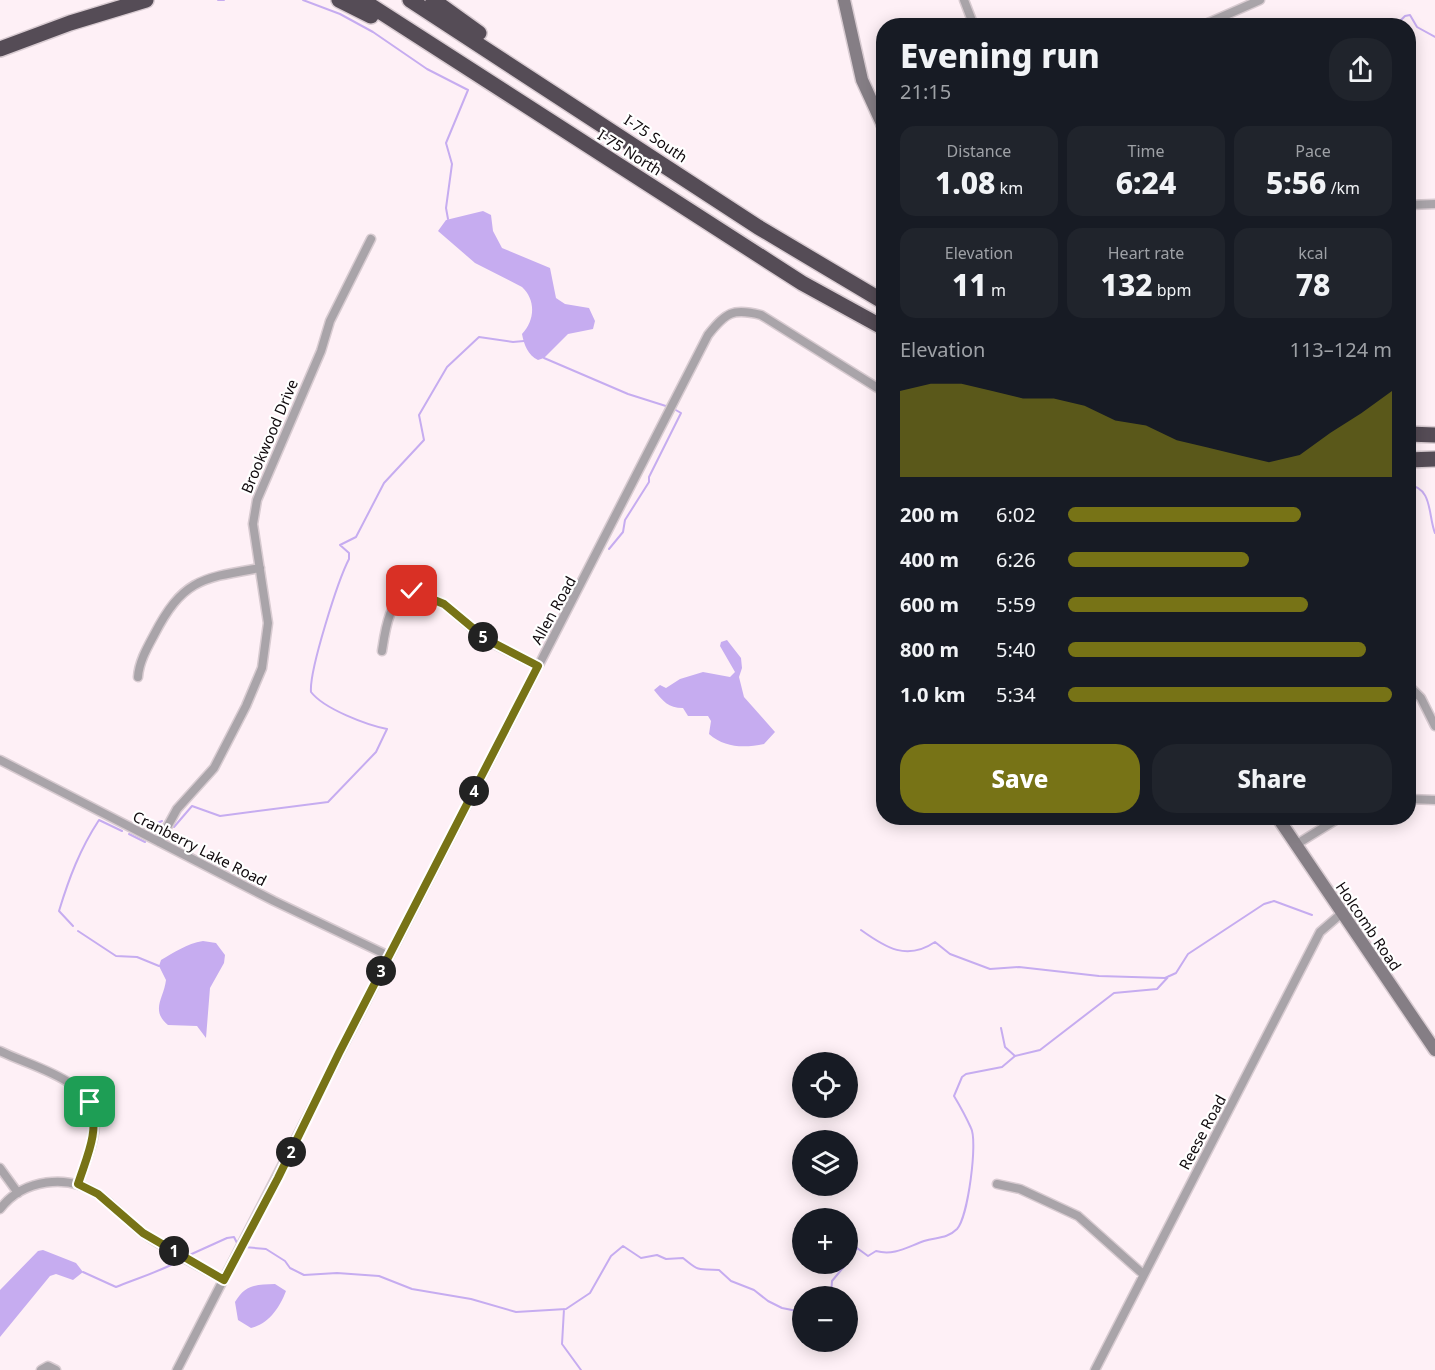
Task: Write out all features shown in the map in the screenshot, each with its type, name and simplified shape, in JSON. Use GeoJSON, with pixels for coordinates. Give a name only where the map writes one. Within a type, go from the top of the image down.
{"type":"FeatureCollection","features":[{"type":"Feature","properties":{"kind":"highway"},"geometry":{"type":"LineString","coordinates":[[0,49],[70,23],[146,0]]}},
{"type":"Feature","properties":{"kind":"highway"},"geometry":{"type":"LineString","coordinates":[[339,0],[362,10],[440,60],[473,74]]}},
{"type":"Feature","properties":{"kind":"highway","name":"I-75 North"},"geometry":{"type":"LineString","coordinates":[[362,0],[473,74],[802,283],[876,324]]}},
{"type":"Feature","properties":{"kind":"highway","name":"I-75 South"},"geometry":{"type":"LineString","coordinates":[[410,0],[587,113],[758,227],[876,297]]}},
{"type":"Feature","properties":{"kind":"highway"},"geometry":{"type":"LineString","coordinates":[[433,0],[587,113]]}},
{"type":"Feature","properties":{"kind":"highway"},"geometry":{"type":"LineString","coordinates":[[1416,434],[1435,435]]}},
{"type":"Feature","properties":{"kind":"highway"},"geometry":{"type":"LineString","coordinates":[[1416,460],[1435,459]]}},
{"type":"Feature","properties":{"kind":"street"},"geometry":{"type":"LineString","coordinates":[[844,0],[862,80],[876,111]]}},
{"type":"Feature","properties":{"kind":"street"},"geometry":{"type":"LineString","coordinates":[[964,0],[971,18]]}},
{"type":"Feature","properties":{"kind":"street"},"geometry":{"type":"LineString","coordinates":[[1219,18],[1260,0]]}},
{"type":"Feature","properties":{"kind":"street"},"geometry":{"type":"LineString","coordinates":[[1416,205],[1435,204]]}},
{"type":"Feature","properties":{"kind":"street","name":"Brookwood Drive"},"geometry":{"type":"LineString","coordinates":[[159,842],[177,809],[214,768],[256,683],[267,639],[267,608],[253,524],[256,500],[321,351],[330,321],[371,238]]}},
{"type":"Feature","properties":{"kind":"street","name":"Allen Road"},"geometry":{"type":"LineString","coordinates":[[177,1370],[278,1178],[389,956],[585,579],[708,335],[720,320],[731,312],[743,310],[761,315],[876,387]]}},
{"type":"Feature","properties":{"kind":"street"},"geometry":{"type":"LineString","coordinates":[[138,677],[143,657],[176,598],[198,582],[260,568]]}},
{"type":"Feature","properties":{"kind":"street"},"geometry":{"type":"LineString","coordinates":[[382,651],[386,627],[395,605],[403,594],[412,591],[444,604],[486,639],[538,666]]}},
{"type":"Feature","properties":{"kind":"street"},"geometry":{"type":"LineString","coordinates":[[1416,693],[1421,698],[1435,726]]}},
{"type":"Feature","properties":{"kind":"street","name":"Cranberry Lake Road"},"geometry":{"type":"LineString","coordinates":[[0,760],[389,956]]}},
{"type":"Feature","properties":{"kind":"street"},"geometry":{"type":"LineString","coordinates":[[1416,799],[1435,800]]}},
{"type":"Feature","properties":{"kind":"street","name":"Holcomb Road"},"geometry":{"type":"LineString","coordinates":[[1283,825],[1435,1050]]}},
{"type":"Feature","properties":{"kind":"street"},"geometry":{"type":"LineString","coordinates":[[1297,844],[1328,825]]}},
{"type":"Feature","properties":{"kind":"street","name":"Reese Road"},"geometry":{"type":"LineString","coordinates":[[1095,1370],[1320,932],[1342,913]]}},
{"type":"Feature","properties":{"kind":"street"},"geometry":{"type":"LineString","coordinates":[[0,1051],[46,1069],[77,1088],[90,1102],[96,1119],[78,1184]]}},
{"type":"Feature","properties":{"kind":"street"},"geometry":{"type":"LineString","coordinates":[[0,1168],[18,1193]]}},
{"type":"Feature","properties":{"kind":"street"},"geometry":{"type":"LineString","coordinates":[[0,1209],[18,1193],[33,1185],[54,1180],[78,1184],[98,1194],[143,1233],[224,1280]]}},
{"type":"Feature","properties":{"kind":"street"},"geometry":{"type":"LineString","coordinates":[[997,1184],[1020,1189],[1078,1216],[1143,1274]]}},
{"type":"Feature","properties":{"kind":"street"},"geometry":{"type":"LineString","coordinates":[[41,1370],[48,1366],[56,1370]]}},
{"type":"Feature","properties":{"kind":"shaded area"},"geometry":{"type":"Polygon","coordinates":[[[483,211],[491,215],[493,231],[502,248],[550,268],[556,298],[565,304],[589,308],[595,321],[593,329],[568,334],[544,358],[538,360],[529,352],[522,334],[529,323],[532,310],[527,292],[522,287],[475,263],[438,231],[446,220],[483,211]]]}},
{"type":"Feature","properties":{"kind":"shaded area"},"geometry":{"type":"Polygon","coordinates":[[[727,640],[741,658],[742,668],[739,677],[744,697],[775,732],[764,744],[742,746],[715,739],[709,734],[711,721],[708,716],[688,716],[683,708],[673,707],[666,703],[654,690],[660,685],[666,688],[680,679],[703,672],[730,677],[735,672],[720,646],[721,642],[727,640]]]}},
{"type":"Feature","properties":{"kind":"shaded area"},"geometry":{"type":"Polygon","coordinates":[[[203,941],[216,943],[225,955],[224,963],[210,988],[206,1038],[197,1026],[168,1025],[159,1009],[166,980],[159,966],[161,960],[186,946],[203,941]]]}},
{"type":"Feature","properties":{"kind":"shaded area"},"geometry":{"type":"Polygon","coordinates":[[[43,1250],[76,1263],[83,1272],[73,1280],[56,1274],[50,1276],[0,1337],[0,1290],[38,1251],[43,1250]]]}},
{"type":"Feature","properties":{"kind":"shaded area"},"geometry":{"type":"Polygon","coordinates":[[[275,1284],[286,1291],[281,1303],[268,1319],[251,1328],[238,1320],[235,1302],[243,1292],[256,1285],[275,1284]]]}},
{"type":"Feature","properties":{"kind":"waterway"},"geometry":{"type":"LineString","coordinates":[[218,0],[224,0]]}},
{"type":"Feature","properties":{"kind":"waterway"},"geometry":{"type":"LineString","coordinates":[[303,0],[340,14],[373,32],[427,69],[468,90],[446,143],[452,164],[446,208],[448,219]]}},
{"type":"Feature","properties":{"kind":"waterway"},"geometry":{"type":"LineString","coordinates":[[1403,18],[1410,15],[1412,18]]}},
{"type":"Feature","properties":{"kind":"waterway"},"geometry":{"type":"LineString","coordinates":[[1416,25],[1435,37]]}},
{"type":"Feature","properties":{"kind":"waterway"},"geometry":{"type":"LineString","coordinates":[[174,827],[192,806],[220,816],[328,802],[376,752],[387,729],[335,710],[311,692],[325,625],[349,559],[349,553],[340,545],[356,537],[384,483],[424,440],[419,415],[447,367],[479,337],[513,342],[524,341]]}},
{"type":"Feature","properties":{"kind":"waterway"},"geometry":{"type":"LineString","coordinates":[[544,358],[628,394],[669,407]]}},
{"type":"Feature","properties":{"kind":"waterway"},"geometry":{"type":"LineString","coordinates":[[609,549],[623,532],[625,520],[649,482],[649,477],[681,413],[674,409]]}},
{"type":"Feature","properties":{"kind":"waterway"},"geometry":{"type":"LineString","coordinates":[[1416,487],[1426,497],[1435,533]]}},
{"type":"Feature","properties":{"kind":"waterway"},"geometry":{"type":"LineString","coordinates":[[73,926],[59,911],[71,875],[86,842],[99,820],[122,831]]}},
{"type":"Feature","properties":{"kind":"waterway"},"geometry":{"type":"LineString","coordinates":[[153,825],[162,821]]}},
{"type":"Feature","properties":{"kind":"waterway"},"geometry":{"type":"LineString","coordinates":[[129,834],[145,842]]}},
{"type":"Feature","properties":{"kind":"waterway"},"geometry":{"type":"LineString","coordinates":[[861,930],[897,950],[915,951],[935,942],[950,954],[990,969],[1019,967],[1099,976],[1165,978],[1176,973],[1188,954],[1264,904],[1274,901],[1312,915]]}},
{"type":"Feature","properties":{"kind":"waterway"},"geometry":{"type":"LineString","coordinates":[[78,931],[116,956],[137,957],[159,966]]}},
{"type":"Feature","properties":{"kind":"waterway"},"geometry":{"type":"LineString","coordinates":[[858,1249],[868,1256],[876,1251],[895,1252],[945,1236],[957,1229],[965,1210],[973,1163],[971,1128],[954,1096],[962,1077],[966,1074],[1002,1067],[1015,1056],[1040,1050],[1114,993],[1157,989],[1169,976]]}},
{"type":"Feature","properties":{"kind":"waterway"},"geometry":{"type":"LineString","coordinates":[[1001,1028],[1005,1047],[1015,1056]]}},
{"type":"Feature","properties":{"kind":"waterway"},"geometry":{"type":"LineString","coordinates":[[185,1257],[227,1238],[234,1237],[238,1245]]}},
{"type":"Feature","properties":{"kind":"waterway"},"geometry":{"type":"LineString","coordinates":[[244,1247],[266,1249],[285,1261],[290,1268],[304,1275],[337,1273],[379,1276],[412,1289],[471,1299],[516,1312],[566,1309],[590,1293],[611,1256],[623,1246],[641,1258],[657,1255],[666,1259],[683,1258],[700,1269],[719,1270],[731,1281],[754,1290],[782,1308],[792,1310]]}},
{"type":"Feature","properties":{"kind":"waterway"},"geometry":{"type":"LineString","coordinates":[[83,1272],[116,1287],[181,1260]]}},
{"type":"Feature","properties":{"kind":"waterway"},"geometry":{"type":"LineString","coordinates":[[832,1286],[832,1281],[838,1274]]}},
{"type":"Feature","properties":{"kind":"waterway"},"geometry":{"type":"LineString","coordinates":[[564,1309],[562,1344],[581,1370]]}},
{"type":"Feature","properties":{"kind":"route"},"geometry":{"type":"LineString","coordinates":[[90,1102],[96,1119],[78,1184],[98,1194],[143,1233],[224,1280],[538,666],[509,653],[486,639],[444,604],[420,592],[412,591]]}}]}
